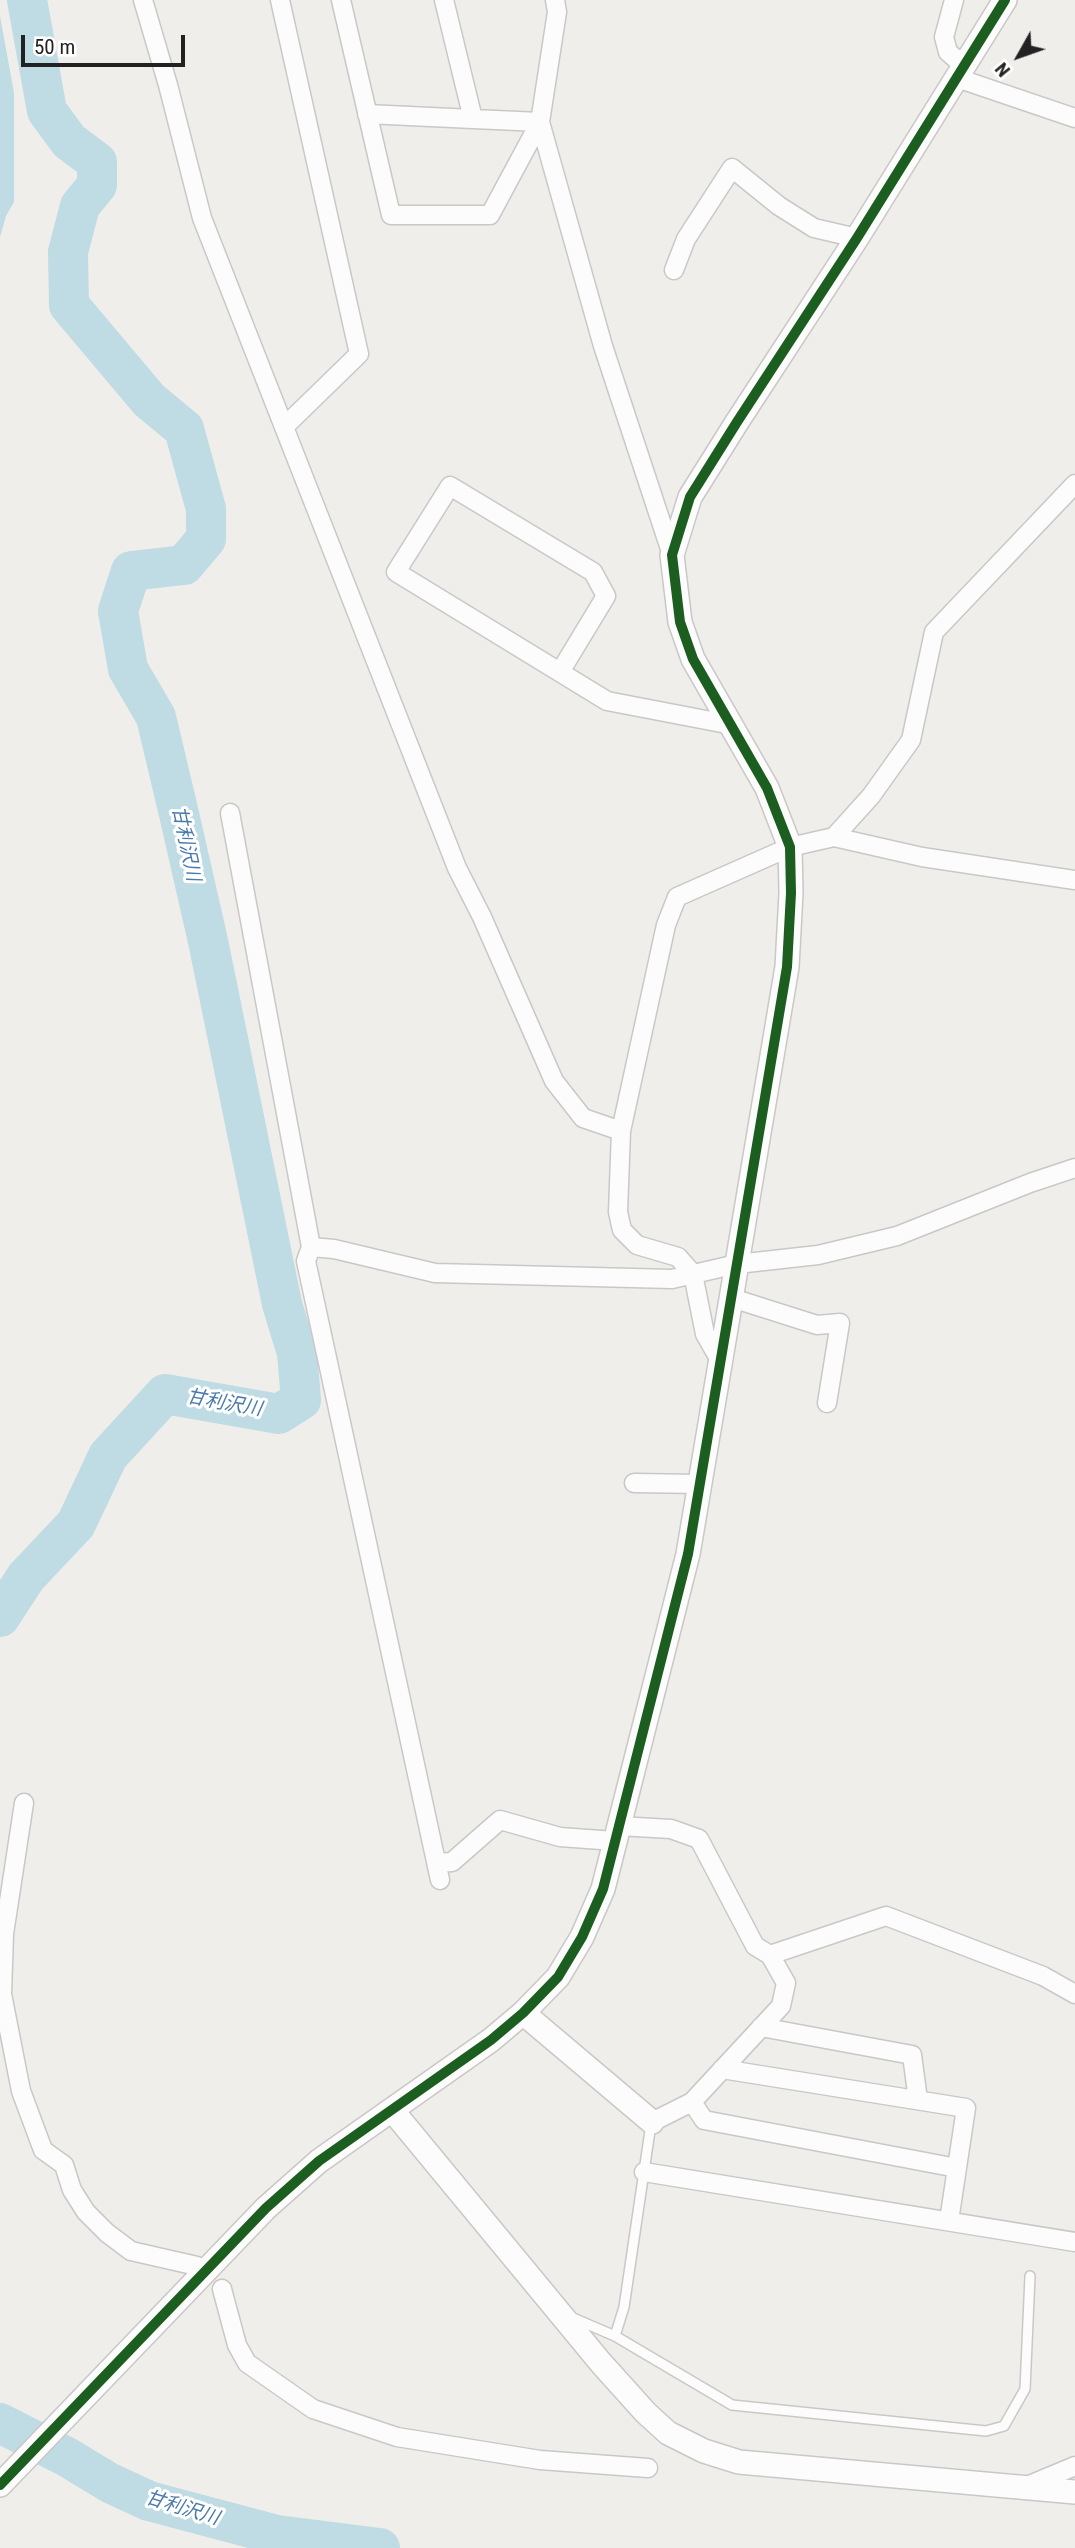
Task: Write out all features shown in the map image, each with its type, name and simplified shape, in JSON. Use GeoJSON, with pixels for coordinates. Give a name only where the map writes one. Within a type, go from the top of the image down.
{"type":"FeatureCollection","features":[{"type":"Feature","properties":{"kind":"street"},"geometry":{"type":"LineString","coordinates":[[144,0],[202,218],[457,868],[482,917],[554,1081],[583,1118],[621,1131]]}},
{"type":"Feature","properties":{"kind":"street"},"geometry":{"type":"LineString","coordinates":[[280,0],[359,354],[284,427]]}},
{"type":"Feature","properties":{"kind":"street"},"geometry":{"type":"LineString","coordinates":[[341,0],[391,215],[490,215],[540,122],[557,12],[555,0]]}},
{"type":"Feature","properties":{"kind":"street"},"geometry":{"type":"LineString","coordinates":[[444,0],[473,119]]}},
{"type":"Feature","properties":{"kind":"street"},"geometry":{"type":"LineString","coordinates":[[954,0],[944,37],[948,52],[960,72],[1075,118]]}},
{"type":"Feature","properties":{"kind":"street"},"geometry":{"type":"LineString","coordinates":[[672,555],[690,497],[1006,0]]}},
{"type":"Feature","properties":{"kind":"street"},"geometry":{"type":"LineString","coordinates":[[367,114],[540,122]]}},
{"type":"Feature","properties":{"kind":"street"},"geometry":{"type":"LineString","coordinates":[[0,2485],[266,2208],[319,2161],[491,2040],[558,1977],[582,1937],[603,1889],[688,1554],[787,967],[791,894],[790,847],[768,788],[694,659],[680,622],[672,555],[603,346],[540,122]]}},
{"type":"Feature","properties":{"kind":"street"},"geometry":{"type":"LineString","coordinates":[[674,270],[685,239],[732,168],[779,206],[814,228],[857,238]]}},
{"type":"Feature","properties":{"kind":"street"},"geometry":{"type":"LineString","coordinates":[[834,836],[871,796],[911,740],[934,632],[1075,484]]}},
{"type":"Feature","properties":{"kind":"street"},"geometry":{"type":"LineString","coordinates":[[560,672],[606,596],[593,572],[450,486],[396,572],[607,701],[732,725]]}},
{"type":"Feature","properties":{"kind":"street"},"geometry":{"type":"LineString","coordinates":[[230,813],[311,1247],[306,1261],[438,1871],[500,1821],[560,1836],[671,1829],[699,1839],[755,1946],[770,1955],[786,1983],[781,2006],[692,2102],[652,2122],[523,2012]]}},
{"type":"Feature","properties":{"kind":"street"},"geometry":{"type":"LineString","coordinates":[[721,1362],[705,1334],[693,1274],[678,1257],[637,1245],[622,1230],[618,1212],[621,1131],[666,925],[677,897],[790,847],[834,836],[922,857],[1075,880]]}},
{"type":"Feature","properties":{"kind":"street"},"geometry":{"type":"LineString","coordinates":[[311,1247],[334,1249],[435,1273],[672,1279],[737,1264],[818,1255],[897,1236],[1075,1168]]}},
{"type":"Feature","properties":{"kind":"street"},"geometry":{"type":"LineString","coordinates":[[732,1298],[817,1325],[839,1323],[827,1404]]}},
{"type":"Feature","properties":{"kind":"street"},"geometry":{"type":"LineString","coordinates":[[634,1483],[700,1484]]}},
{"type":"Feature","properties":{"kind":"street"},"geometry":{"type":"LineString","coordinates":[[24,1803],[4,1934],[2,1994],[21,2091],[43,2150],[64,2165],[72,2190],[86,2212],[107,2233],[131,2251],[197,2266]]}},
{"type":"Feature","properties":{"kind":"street"},"geometry":{"type":"LineString","coordinates":[[770,1955],[886,1916],[1043,1976],[1075,1994]]}},
{"type":"Feature","properties":{"kind":"street"},"geometry":{"type":"LineString","coordinates":[[761,2027],[912,2055],[918,2100]]}},
{"type":"Feature","properties":{"kind":"street"},"geometry":{"type":"LineString","coordinates":[[722,2069],[966,2108],[949,2221]]}},
{"type":"Feature","properties":{"kind":"street"},"geometry":{"type":"LineString","coordinates":[[692,2102],[704,2120],[957,2168]]}},
{"type":"Feature","properties":{"kind":"street"},"geometry":{"type":"LineString","coordinates":[[392,2110],[559,2312],[646,2413],[668,2433],[704,2451],[739,2462],[1075,2492]]}},
{"type":"Feature","properties":{"kind":"street"},"geometry":{"type":"LineString","coordinates":[[644,2172],[1075,2242]]}},
{"type":"Feature","properties":{"kind":"street"},"geometry":{"type":"LineString","coordinates":[[222,2289],[237,2345],[247,2363],[313,2409],[397,2437],[540,2460],[648,2468]]}},
{"type":"Feature","properties":{"kind":"street"},"geometry":{"type":"LineString","coordinates":[[1024,2487],[1075,2466]]}},
{"type":"Feature","properties":{"kind":"lane"},"geometry":{"type":"LineString","coordinates":[[615,2336],[624,2307],[652,2122]]}},
{"type":"Feature","properties":{"kind":"lane"},"geometry":{"type":"LineString","coordinates":[[559,2312],[615,2336],[732,2405],[986,2431],[1004,2426],[1025,2389],[1030,2276]]}},
{"type":"Feature","properties":{"kind":"water"},"geometry":{"type":"Polygon","coordinates":[[[0,16],[14,93],[14,202],[6,216],[0,237],[0,16]]]}},
{"type":"Feature","properties":{"kind":"waterway","name":"甘利沢川"},"geometry":{"type":"LineString","coordinates":[[0,1617],[26,1577],[76,1524],[108,1456],[165,1394],[279,1414],[301,1400],[297,1353],[282,1304],[208,941],[179,814],[156,717],[128,669],[118,611],[131,571],[184,565],[206,539],[206,509],[184,429],[149,400],[69,305],[68,252],[80,206],[97,185],[97,162],[69,141],[47,111],[27,0]]}},
{"type":"Feature","properties":{"kind":"waterway","name":"甘利沢川"},"geometry":{"type":"LineString","coordinates":[[0,2423],[67,2457],[110,2483],[149,2501],[277,2535],[380,2548]]}},
{"type":"Feature","properties":{"kind":"cycle path"},"geometry":{"type":"LineString","coordinates":[[0,2485],[266,2208],[319,2161],[491,2040],[523,2013],[558,1977],[582,1937],[603,1889],[688,1554],[787,967],[791,893],[790,847],[767,788],[693,659],[680,622],[672,555],[690,497],[857,238],[1005,0]]}}]}
